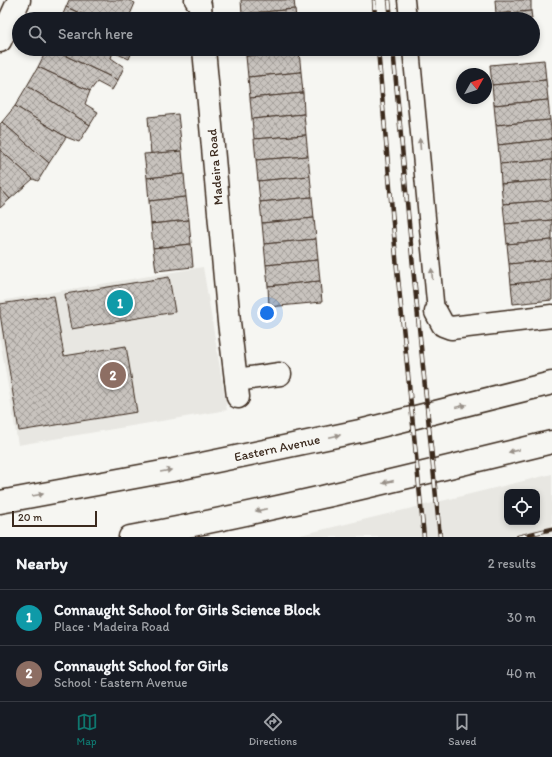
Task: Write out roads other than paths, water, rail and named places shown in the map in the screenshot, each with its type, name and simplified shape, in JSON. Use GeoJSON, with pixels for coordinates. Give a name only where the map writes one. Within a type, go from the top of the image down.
{"type":"FeatureCollection","features":[{"type":"Feature","properties":{"kind":"main road"},"geometry":{"type":"LineString","coordinates":[[14,12],[20,0]]}},
{"type":"Feature","properties":{"kind":"main road"},"geometry":{"type":"LineString","coordinates":[[196,0],[200,5],[200,12]]}},
{"type":"Feature","properties":{"kind":"main road"},"geometry":{"type":"LineString","coordinates":[[0,41],[12,16]]}},
{"type":"Feature","properties":{"kind":"main road","name":"Madeira Road"},"geometry":{"type":"LineString","coordinates":[[205,56],[229,322],[237,389],[280,374]]}},
{"type":"Feature","properties":{"kind":"main road"},"geometry":{"type":"LineString","coordinates":[[436,312],[443,325],[451,328],[552,316]]}},
{"type":"Feature","properties":{"kind":"main road","name":"Eastern Avenue"},"geometry":{"type":"LineString","coordinates":[[0,502],[173,470],[352,432],[552,383]]}},
{"type":"Feature","properties":{"kind":"main road"},"geometry":{"type":"LineString","coordinates":[[130,537],[188,526],[359,488],[552,442]]}},
{"type":"Feature","properties":{"kind":"lane"},"geometry":{"type":"LineString","coordinates":[[406,0],[407,12]]}},
{"type":"Feature","properties":{"kind":"lane"},"geometry":{"type":"LineString","coordinates":[[412,56],[436,312]]}},
{"type":"Feature","properties":{"kind":"railway"},"geometry":{"type":"LineString","coordinates":[[374,0],[375,12]]}},
{"type":"Feature","properties":{"kind":"railway"},"geometry":{"type":"LineString","coordinates":[[389,0],[390,12]]}},
{"type":"Feature","properties":{"kind":"railway"},"geometry":{"type":"LineString","coordinates":[[379,56],[397,269],[424,537]]}},
{"type":"Feature","properties":{"kind":"railway"},"geometry":{"type":"LineString","coordinates":[[394,56],[440,537]]}},
{"type":"Feature","properties":{"kind":"railway"},"geometry":{"type":"LineString","coordinates":[[518,537],[552,529]]}},
{"type":"Feature","properties":{"kind":"place","name":"Connaught School for Girls Science Block"},"geometry":{"type":"Point","coordinates":[120,303]}},
{"type":"Feature","properties":{"kind":"place","name":"Connaught School for Girls"},"geometry":{"type":"Point","coordinates":[113,375]}}]}
